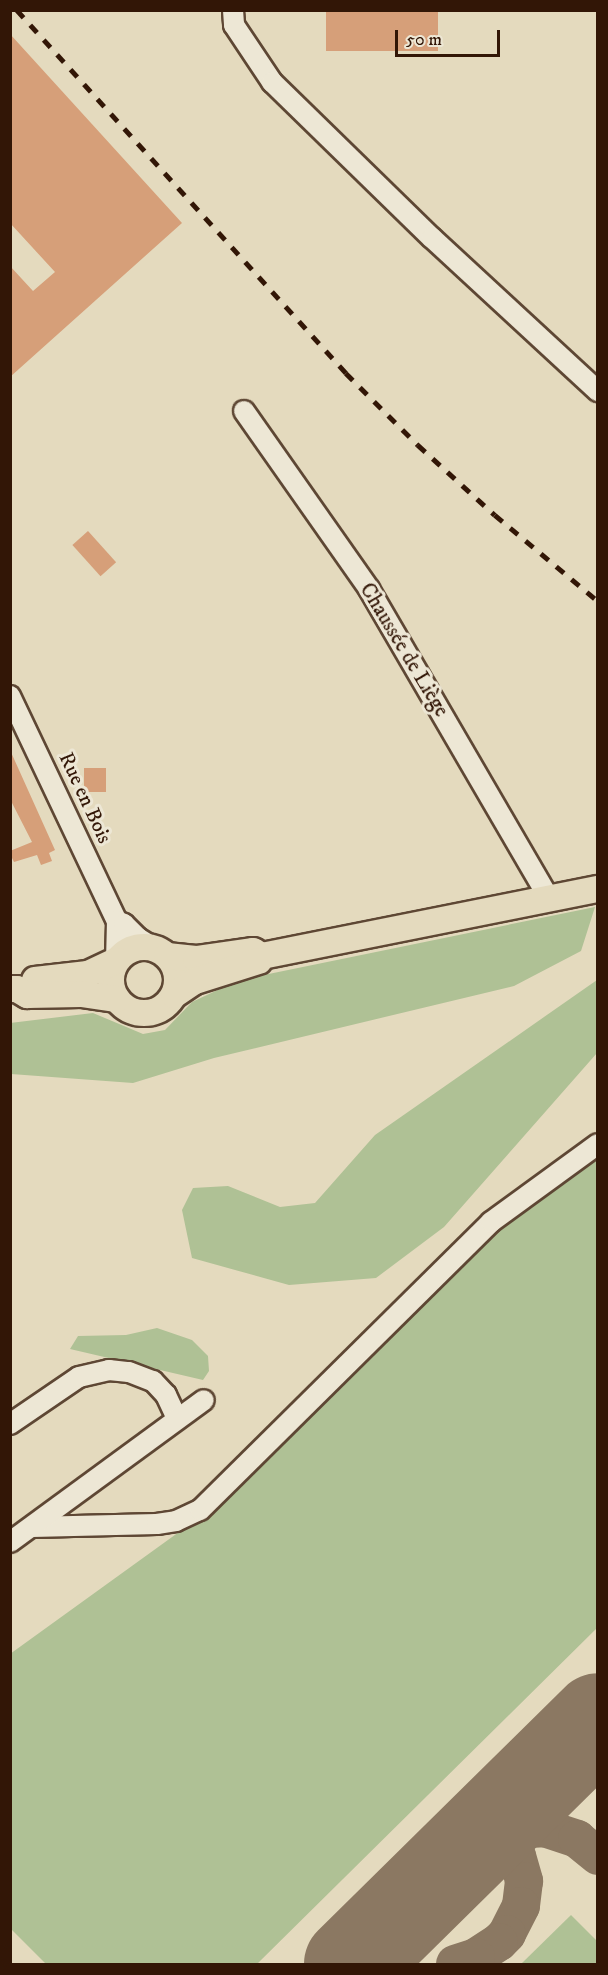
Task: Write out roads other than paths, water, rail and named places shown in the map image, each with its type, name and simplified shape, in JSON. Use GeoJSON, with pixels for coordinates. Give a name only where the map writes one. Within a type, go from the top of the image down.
{"type":"FeatureCollection","features":[{"type":"Feature","properties":{"kind":"main road"},"geometry":{"type":"LineString","coordinates":[[174,995],[195,981],[253,965],[262,956],[597,889]]}},
{"type":"Feature","properties":{"kind":"main road"},"geometry":{"type":"LineString","coordinates":[[14,989],[26,981],[88,974],[116,961],[131,949],[160,952],[196,960],[253,951],[262,956]]}},
{"type":"Feature","properties":{"kind":"main road"},"geometry":{"type":"LineString","coordinates":[[116,961],[111,980],[117,999],[125,1008],[147,1014],[168,1005],[174,995],[177,972],[160,952]]}},
{"type":"Feature","properties":{"kind":"main road"},"geometry":{"type":"LineString","coordinates":[[14,989],[27,995],[81,994],[117,999]]}},
{"type":"Feature","properties":{"kind":"street"},"geometry":{"type":"LineString","coordinates":[[233,10],[234,25],[272,82],[432,238],[597,391]]}},
{"type":"Feature","properties":{"kind":"street","name":"Chaussée de Liège"},"geometry":{"type":"LineString","coordinates":[[244,411],[369,589],[549,898]]}},
{"type":"Feature","properties":{"kind":"street","name":"Rue en Bois"},"geometry":{"type":"LineString","coordinates":[[10,696],[117,921],[116,961]]}},
{"type":"Feature","properties":{"kind":"street","name":"Rue en Bois"},"geometry":{"type":"LineString","coordinates":[[117,921],[160,952]]}},
{"type":"Feature","properties":{"kind":"street"},"geometry":{"type":"LineString","coordinates":[[32,1527],[157,1524],[176,1521],[200,1510],[500,1214],[597,1144]]}},
{"type":"Feature","properties":{"kind":"street"},"geometry":{"type":"LineString","coordinates":[[10,1425],[79,1377],[109,1370],[129,1372],[153,1381],[166,1395],[177,1419]]}},
{"type":"Feature","properties":{"kind":"street"},"geometry":{"type":"LineString","coordinates":[[10,1542],[204,1400]]}},
{"type":"Feature","properties":{"kind":"railway"},"geometry":{"type":"LineString","coordinates":[[17,10],[346,373],[418,445],[495,515],[598,601]]}}]}
